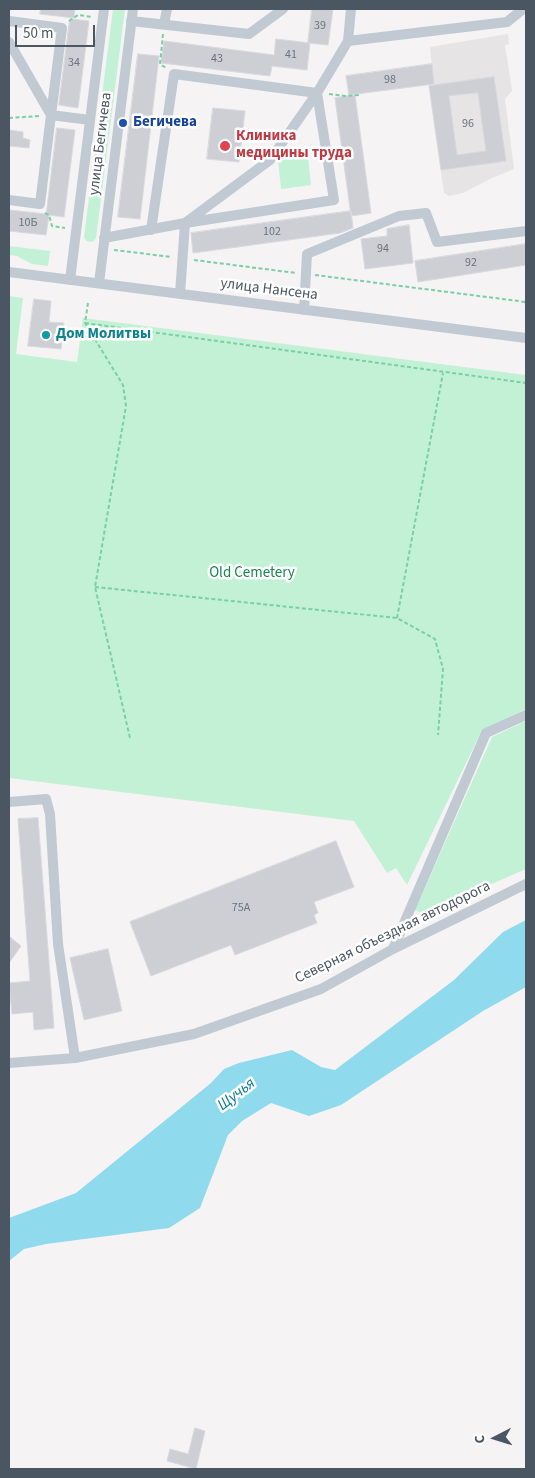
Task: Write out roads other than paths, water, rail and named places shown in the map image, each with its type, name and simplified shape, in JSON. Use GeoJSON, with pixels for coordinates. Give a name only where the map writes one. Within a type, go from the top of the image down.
{"type":"FeatureCollection","features":[{"type":"Feature","properties":{"kind":"street","name":"улица Бегичева"},"geometry":{"type":"LineString","coordinates":[[70,280],[104,9]]}},
{"type":"Feature","properties":{"kind":"street","name":"улица Бегичева"},"geometry":{"type":"LineString","coordinates":[[99,283],[133,9]]}},
{"type":"Feature","properties":{"kind":"street"},"geometry":{"type":"LineString","coordinates":[[164,24],[167,9]]}},
{"type":"Feature","properties":{"kind":"street"},"geometry":{"type":"LineString","coordinates":[[132,21],[249,34],[283,9]]}},
{"type":"Feature","properties":{"kind":"street"},"geometry":{"type":"LineString","coordinates":[[180,294],[185,224],[270,160],[317,93],[348,41],[351,9]]}},
{"type":"Feature","properties":{"kind":"street"},"geometry":{"type":"LineString","coordinates":[[348,41],[507,22],[523,9]]}},
{"type":"Feature","properties":{"kind":"street"},"geometry":{"type":"LineString","coordinates":[[9,21],[62,28],[40,204],[9,200]]}},
{"type":"Feature","properties":{"kind":"street"},"geometry":{"type":"LineString","coordinates":[[9,42],[51,115]]}},
{"type":"Feature","properties":{"kind":"street"},"geometry":{"type":"LineString","coordinates":[[151,230],[174,74],[317,93]]}},
{"type":"Feature","properties":{"kind":"street"},"geometry":{"type":"LineString","coordinates":[[104,238],[334,200],[317,93]]}},
{"type":"Feature","properties":{"kind":"street"},"geometry":{"type":"LineString","coordinates":[[51,115],[90,120]]}},
{"type":"Feature","properties":{"kind":"street"},"geometry":{"type":"LineString","coordinates":[[304,310],[306,254],[399,216],[426,213],[437,242],[526,230]]}},
{"type":"Feature","properties":{"kind":"street","name":"улица Нансена"},"geometry":{"type":"LineString","coordinates":[[9,272],[526,338]]}},
{"type":"Feature","properties":{"kind":"street"},"geometry":{"type":"LineString","coordinates":[[393,950],[486,733],[526,715]]}},
{"type":"Feature","properties":{"kind":"street"},"geometry":{"type":"LineString","coordinates":[[9,802],[46,799],[50,814],[58,944],[75,1058]]}},
{"type":"Feature","properties":{"kind":"street","name":"Северная объездная автодорога"},"geometry":{"type":"LineString","coordinates":[[9,1063],[75,1058],[194,1034],[321,989],[393,950],[526,884]]}},
{"type":"Feature","properties":{"kind":"water","name":"Щучья"},"geometry":{"type":"Polygon","coordinates":[[[526,920],[526,987],[483,1011],[341,1105],[309,1116],[271,1103],[242,1121],[228,1135],[200,1208],[169,1228],[46,1244],[24,1249],[9,1261],[9,1218],[76,1193],[211,1083],[224,1069],[239,1063],[292,1050],[321,1067],[335,1070],[454,980],[503,932],[526,920]]]}},
{"type":"Feature","properties":{"kind":"place","name":"Бегичева"},"geometry":{"type":"Point","coordinates":[123,123]}},
{"type":"Feature","properties":{"kind":"place","name":"Клиника медицины труда"},"geometry":{"type":"Point","coordinates":[225,146]}},
{"type":"Feature","properties":{"kind":"place","name":"Дом Молитвы"},"geometry":{"type":"Point","coordinates":[46,335]}},
{"type":"Feature","properties":{"kind":"park label","name":"Old Cemetery"},"geometry":{"type":"Point","coordinates":[252,574]}}]}
